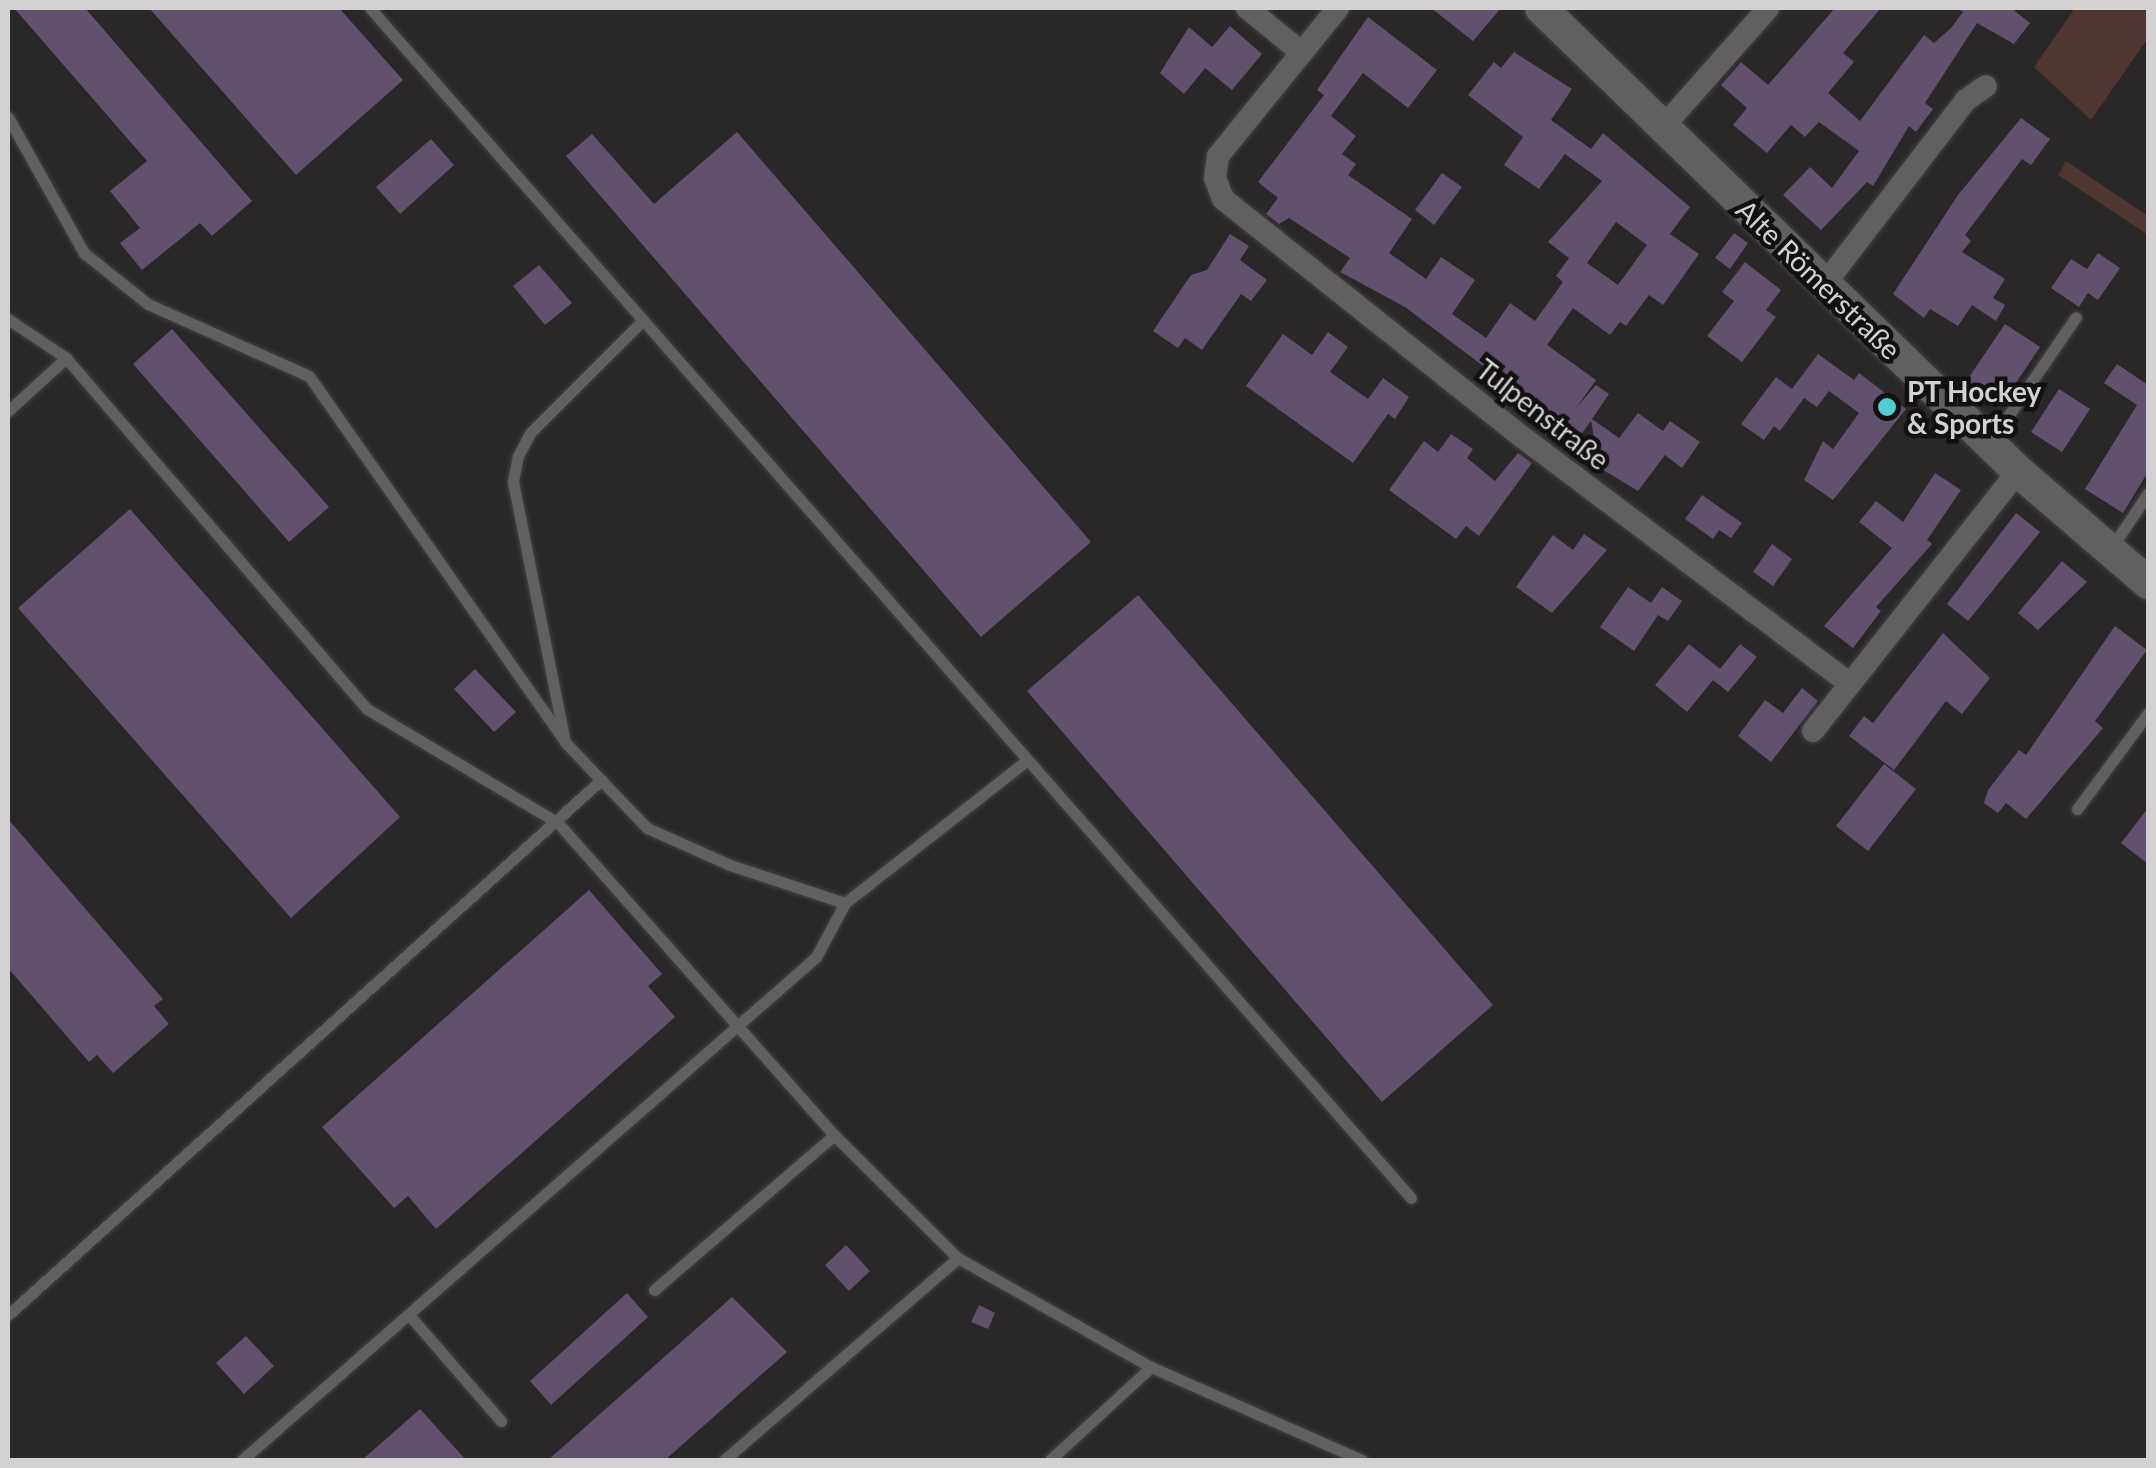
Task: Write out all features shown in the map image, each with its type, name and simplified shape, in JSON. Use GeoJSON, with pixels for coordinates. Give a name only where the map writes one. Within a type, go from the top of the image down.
{"type":"FeatureCollection","features":[{"type":"Feature","properties":{"kind":"main road","name":"Alte Römerstraße"},"geometry":{"type":"LineString","coordinates":[[1541,8],[2018,472],[2148,582]]}},
{"type":"Feature","properties":{"kind":"street"},"geometry":{"type":"LineString","coordinates":[[1247,8],[1301,52],[1338,8]]}},
{"type":"Feature","properties":{"kind":"street"},"geometry":{"type":"LineString","coordinates":[[1662,128],[1768,8]]}},
{"type":"Feature","properties":{"kind":"street","name":"Tulpenstraße"},"geometry":{"type":"LineString","coordinates":[[1301,52],[1224,146],[1215,178],[1230,208],[1850,684]]}},
{"type":"Feature","properties":{"kind":"street"},"geometry":{"type":"LineString","coordinates":[[1824,285],[1966,100],[1986,86]]}},
{"type":"Feature","properties":{"kind":"street"},"geometry":{"type":"LineString","coordinates":[[1813,731],[2018,472]]}},
{"type":"Feature","properties":{"kind":"lane"},"geometry":{"type":"LineString","coordinates":[[370,8],[1410,1198]]}},
{"type":"Feature","properties":{"kind":"lane"},"geometry":{"type":"LineString","coordinates":[[8,118],[84,253],[148,304],[308,376],[565,742],[647,828],[730,866],[846,904]]}},
{"type":"Feature","properties":{"kind":"lane"},"geometry":{"type":"LineString","coordinates":[[1990,444],[2076,317]]}},
{"type":"Feature","properties":{"kind":"lane"},"geometry":{"type":"LineString","coordinates":[[8,319],[66,358],[366,709],[558,823],[834,1135],[958,1258],[1150,1367],[1362,1460]]}},
{"type":"Feature","properties":{"kind":"lane"},"geometry":{"type":"LineString","coordinates":[[565,742],[514,481],[518,456],[558,402],[642,322]]}},
{"type":"Feature","properties":{"kind":"lane"},"geometry":{"type":"LineString","coordinates":[[8,412],[66,358]]}},
{"type":"Feature","properties":{"kind":"lane"},"geometry":{"type":"LineString","coordinates":[[2110,550],[2148,493]]}},
{"type":"Feature","properties":{"kind":"lane"},"geometry":{"type":"LineString","coordinates":[[2077,809],[2148,713]]}},
{"type":"Feature","properties":{"kind":"lane"},"geometry":{"type":"LineString","coordinates":[[242,1460],[816,957],[846,904],[1026,762]]}},
{"type":"Feature","properties":{"kind":"lane"},"geometry":{"type":"LineString","coordinates":[[8,1315],[558,823],[601,780]]}},
{"type":"Feature","properties":{"kind":"lane"},"geometry":{"type":"LineString","coordinates":[[654,1290],[834,1135]]}},
{"type":"Feature","properties":{"kind":"lane"},"geometry":{"type":"LineString","coordinates":[[724,1460],[958,1258]]}},
{"type":"Feature","properties":{"kind":"lane"},"geometry":{"type":"LineString","coordinates":[[410,1316],[501,1422]]}},
{"type":"Feature","properties":{"kind":"lane"},"geometry":{"type":"LineString","coordinates":[[1050,1460],[1150,1367]]}},
{"type":"Feature","properties":{"kind":"shaded area"},"geometry":{"type":"Polygon","coordinates":[[[2075,8],[2148,8],[2148,38],[2091,120],[2034,67],[2075,8]]]}},
{"type":"Feature","properties":{"kind":"shaded area"},"geometry":{"type":"Polygon","coordinates":[[[2066,161],[2148,216],[2148,235],[2058,175],[2066,161]]]}},
{"type":"Feature","properties":{"kind":"building"},"geometry":{"type":"Polygon","coordinates":[[[14,8],[85,8],[252,201],[212,236],[200,223],[142,270],[120,243],[140,228],[110,191],[147,161],[14,8]]]}},
{"type":"Feature","properties":{"kind":"building"},"geometry":{"type":"Polygon","coordinates":[[[149,8],[339,8],[403,80],[296,175],[149,8]]]}},
{"type":"Feature","properties":{"kind":"building"},"geometry":{"type":"Polygon","coordinates":[[[1431,8],[1501,8],[1473,41],[1431,8]]]}},
{"type":"Feature","properties":{"kind":"building"},"geometry":{"type":"Polygon","coordinates":[[[1835,8],[1881,8],[1843,53],[1854,62],[1828,93],[1860,121],[1924,35],[1934,43],[1951,28],[1963,12],[1956,8],[2011,8],[2030,23],[2014,44],[1977,23],[1925,103],[1933,109],[1916,132],[1909,126],[1873,186],[1867,182],[1821,230],[1783,195],[1810,167],[1832,188],[1859,151],[1819,122],[1805,137],[1791,125],[1767,153],[1733,125],[1747,108],[1721,85],[1741,62],[1768,85],[1835,8]]]}},
{"type":"Feature","properties":{"kind":"building"},"geometry":{"type":"Polygon","coordinates":[[[1368,17],[1437,70],[1408,108],[1363,73],[1331,116],[1356,136],[1342,154],[1356,164],[1348,175],[1412,219],[1389,253],[1426,279],[1441,257],[1475,280],[1452,314],[1486,338],[1510,303],[1535,321],[1563,282],[1556,276],[1569,258],[1548,242],[1602,181],[1565,154],[1539,189],[1504,165],[1523,137],[1468,95],[1494,62],[1501,68],[1514,52],[1572,89],[1551,120],[1591,149],[1603,133],[1690,207],[1670,234],[1699,254],[1663,305],[1649,295],[1626,326],[1620,322],[1610,335],[1573,308],[1547,345],[1596,380],[1576,408],[1596,385],[1609,394],[1592,419],[1619,438],[1638,413],[1663,431],[1670,421],[1700,442],[1682,468],[1665,455],[1638,491],[1600,468],[1591,421],[1575,443],[1559,433],[1564,427],[1405,307],[1340,272],[1350,258],[1289,218],[1279,224],[1266,214],[1278,198],[1258,182],[1324,95],[1317,90],[1368,17]],[[1616,222],[1587,263],[1618,285],[1647,245],[1616,222]]]}},
{"type":"Feature","properties":{"kind":"building"},"geometry":{"type":"Polygon","coordinates":[[[1230,26],[1262,54],[1232,90],[1205,68],[1184,94],[1160,73],[1189,27],[1212,47],[1230,26]]]}},
{"type":"Feature","properties":{"kind":"building"},"geometry":{"type":"Polygon","coordinates":[[[2021,118],[2050,139],[2031,165],[2022,159],[1965,235],[1971,241],[1962,252],[2005,279],[1993,298],[2005,305],[1996,321],[1972,305],[1958,326],[1930,309],[1924,318],[1893,294],[1958,195],[2021,118]]]}},
{"type":"Feature","properties":{"kind":"building"},"geometry":{"type":"Polygon","coordinates":[[[737,132],[1091,542],[981,637],[566,156],[592,134],[654,204],[737,132]]]}},
{"type":"Feature","properties":{"kind":"building"},"geometry":{"type":"Polygon","coordinates":[[[431,139],[454,165],[400,214],[376,187],[431,139]]]}},
{"type":"Feature","properties":{"kind":"building"},"geometry":{"type":"Polygon","coordinates":[[[1442,173],[1462,187],[1434,225],[1415,210],[1442,173]]]}},
{"type":"Feature","properties":{"kind":"building"},"geometry":{"type":"Polygon","coordinates":[[[1734,233],[1748,243],[1730,269],[1715,258],[1734,233]]]}},
{"type":"Feature","properties":{"kind":"building"},"geometry":{"type":"Polygon","coordinates":[[[1230,234],[1249,246],[1240,260],[1267,280],[1251,301],[1241,294],[1202,350],[1185,338],[1178,348],[1153,331],[1191,275],[1207,270],[1230,234]]]}},
{"type":"Feature","properties":{"kind":"building"},"geometry":{"type":"Polygon","coordinates":[[[2098,253],[2120,268],[2098,300],[2088,293],[2079,307],[2051,288],[2071,259],[2087,269],[2098,253]]]}},
{"type":"Feature","properties":{"kind":"building"},"geometry":{"type":"Polygon","coordinates":[[[1745,262],[1781,290],[1766,310],[1776,317],[1742,362],[1707,336],[1734,301],[1722,292],[1745,262]]]}},
{"type":"Feature","properties":{"kind":"building"},"geometry":{"type":"Polygon","coordinates":[[[539,265],[572,303],[545,325],[513,286],[539,265]]]}},
{"type":"Feature","properties":{"kind":"building"},"geometry":{"type":"Polygon","coordinates":[[[2005,324],[2040,347],[2000,407],[1965,383],[2005,324]]]}},
{"type":"Feature","properties":{"kind":"building"},"geometry":{"type":"Polygon","coordinates":[[[172,329],[329,507],[289,542],[133,364],[172,329]]]}},
{"type":"Feature","properties":{"kind":"building"},"geometry":{"type":"Polygon","coordinates":[[[1328,332],[1348,347],[1330,372],[1368,399],[1383,378],[1409,397],[1395,419],[1388,414],[1353,463],[1246,386],[1283,334],[1312,355],[1328,332]]]}},
{"type":"Feature","properties":{"kind":"building"},"geometry":{"type":"Polygon","coordinates":[[[1818,354],[1854,380],[1859,373],[1906,409],[1833,500],[1804,480],[1823,441],[1833,449],[1859,413],[1829,391],[1817,407],[1804,398],[1780,431],[1774,426],[1764,440],[1741,424],[1776,377],[1792,389],[1818,354]]]}},
{"type":"Feature","properties":{"kind":"building"},"geometry":{"type":"Polygon","coordinates":[[[2117,364],[2148,385],[2148,472],[2123,513],[2085,489],[2137,405],[2104,383],[2117,364]]]}},
{"type":"Feature","properties":{"kind":"building"},"geometry":{"type":"Polygon","coordinates":[[[2059,389],[2090,409],[2062,452],[2031,432],[2059,389]]]}},
{"type":"Feature","properties":{"kind":"building"},"geometry":{"type":"Polygon","coordinates":[[[1451,434],[1473,449],[1467,458],[1495,481],[1518,453],[1532,463],[1479,536],[1466,526],[1456,539],[1389,490],[1424,441],[1438,452],[1451,434]]]}},
{"type":"Feature","properties":{"kind":"building"},"geometry":{"type":"Polygon","coordinates":[[[1935,473],[1961,490],[1927,540],[1932,544],[1876,607],[1881,611],[1853,648],[1824,626],[1892,548],[1859,522],[1876,501],[1903,522],[1935,473]]]}},
{"type":"Feature","properties":{"kind":"building"},"geometry":{"type":"Polygon","coordinates":[[[1702,495],[1742,523],[1731,538],[1719,530],[1713,539],[1685,519],[1702,495]]]}},
{"type":"Feature","properties":{"kind":"building"},"geometry":{"type":"Polygon","coordinates":[[[130,509],[400,817],[291,918],[18,608],[130,509]]]}},
{"type":"Feature","properties":{"kind":"building"},"geometry":{"type":"Polygon","coordinates":[[[2016,513],[2040,532],[1968,621],[1947,604],[2016,513]]]}},
{"type":"Feature","properties":{"kind":"building"},"geometry":{"type":"Polygon","coordinates":[[[1584,534],[1607,550],[1552,613],[1516,587],[1553,535],[1573,550],[1584,534]]]}},
{"type":"Feature","properties":{"kind":"building"},"geometry":{"type":"Polygon","coordinates":[[[1772,544],[1792,559],[1773,586],[1753,572],[1772,544]]]}},
{"type":"Feature","properties":{"kind":"building"},"geometry":{"type":"Polygon","coordinates":[[[2062,561],[2087,582],[2038,630],[2018,613],[2062,561]]]}},
{"type":"Feature","properties":{"kind":"building"},"geometry":{"type":"Polygon","coordinates":[[[1628,587],[1651,603],[1662,587],[1682,601],[1668,621],[1658,615],[1634,651],[1600,627],[1628,587]]]}},
{"type":"Feature","properties":{"kind":"building"},"geometry":{"type":"Polygon","coordinates":[[[1138,595],[1493,1005],[1382,1102],[1027,691],[1138,595]]]}},
{"type":"Feature","properties":{"kind":"building"},"geometry":{"type":"Polygon","coordinates":[[[2115,626],[2147,650],[2095,721],[2103,728],[2026,819],[2006,803],[1998,813],[1984,803],[1988,790],[2019,750],[2026,755],[2115,626]]]}},
{"type":"Feature","properties":{"kind":"building"},"geometry":{"type":"Polygon","coordinates":[[[1943,633],[1990,678],[1962,714],[1946,701],[1894,770],[1849,736],[1864,716],[1873,723],[1943,633]]]}},
{"type":"Feature","properties":{"kind":"building"},"geometry":{"type":"Polygon","coordinates":[[[1689,644],[1720,669],[1740,644],[1757,657],[1728,692],[1713,680],[1687,712],[1655,685],[1689,644]]]}},
{"type":"Feature","properties":{"kind":"building"},"geometry":{"type":"Polygon","coordinates":[[[475,669],[516,712],[494,732],[454,689],[475,669]]]}},
{"type":"Feature","properties":{"kind":"building"},"geometry":{"type":"Polygon","coordinates":[[[1802,688],[1818,701],[1771,762],[1738,736],[1765,700],[1783,713],[1802,688]]]}},
{"type":"Feature","properties":{"kind":"building"},"geometry":{"type":"Polygon","coordinates":[[[1884,764],[1916,789],[1868,851],[1836,826],[1884,764]]]}},
{"type":"Feature","properties":{"kind":"building"},"geometry":{"type":"Polygon","coordinates":[[[2148,808],[2148,864],[2121,843],[2148,808]]]}},
{"type":"Feature","properties":{"kind":"building"},"geometry":{"type":"Polygon","coordinates":[[[8,819],[163,999],[154,1006],[169,1024],[113,1073],[97,1055],[89,1062],[8,968],[8,819]]]}},
{"type":"Feature","properties":{"kind":"building"},"geometry":{"type":"Polygon","coordinates":[[[589,890],[662,974],[648,986],[675,1017],[436,1229],[408,1196],[394,1208],[322,1127],[589,890]]]}},
{"type":"Feature","properties":{"kind":"building"},"geometry":{"type":"Polygon","coordinates":[[[846,1245],[870,1271],[849,1291],[825,1265],[846,1245]]]}},
{"type":"Feature","properties":{"kind":"building"},"geometry":{"type":"Polygon","coordinates":[[[627,1293],[648,1317],[551,1405],[530,1381],[627,1293]]]}},
{"type":"Feature","properties":{"kind":"building"},"geometry":{"type":"Polygon","coordinates":[[[732,1297],[787,1352],[665,1460],[548,1460],[732,1297]]]}},
{"type":"Feature","properties":{"kind":"building"},"geometry":{"type":"Polygon","coordinates":[[[979,1305],[995,1313],[988,1329],[971,1322],[979,1305]]]}},
{"type":"Feature","properties":{"kind":"building"},"geometry":{"type":"Polygon","coordinates":[[[246,1336],[274,1366],[244,1394],[216,1363],[246,1336]]]}},
{"type":"Feature","properties":{"kind":"building"},"geometry":{"type":"Polygon","coordinates":[[[420,1409],[466,1460],[362,1460],[420,1409]]]}},
{"type":"Feature","properties":{"kind":"place","name":"PT Hockey & Sports"},"geometry":{"type":"Point","coordinates":[1887,407]}}]}
